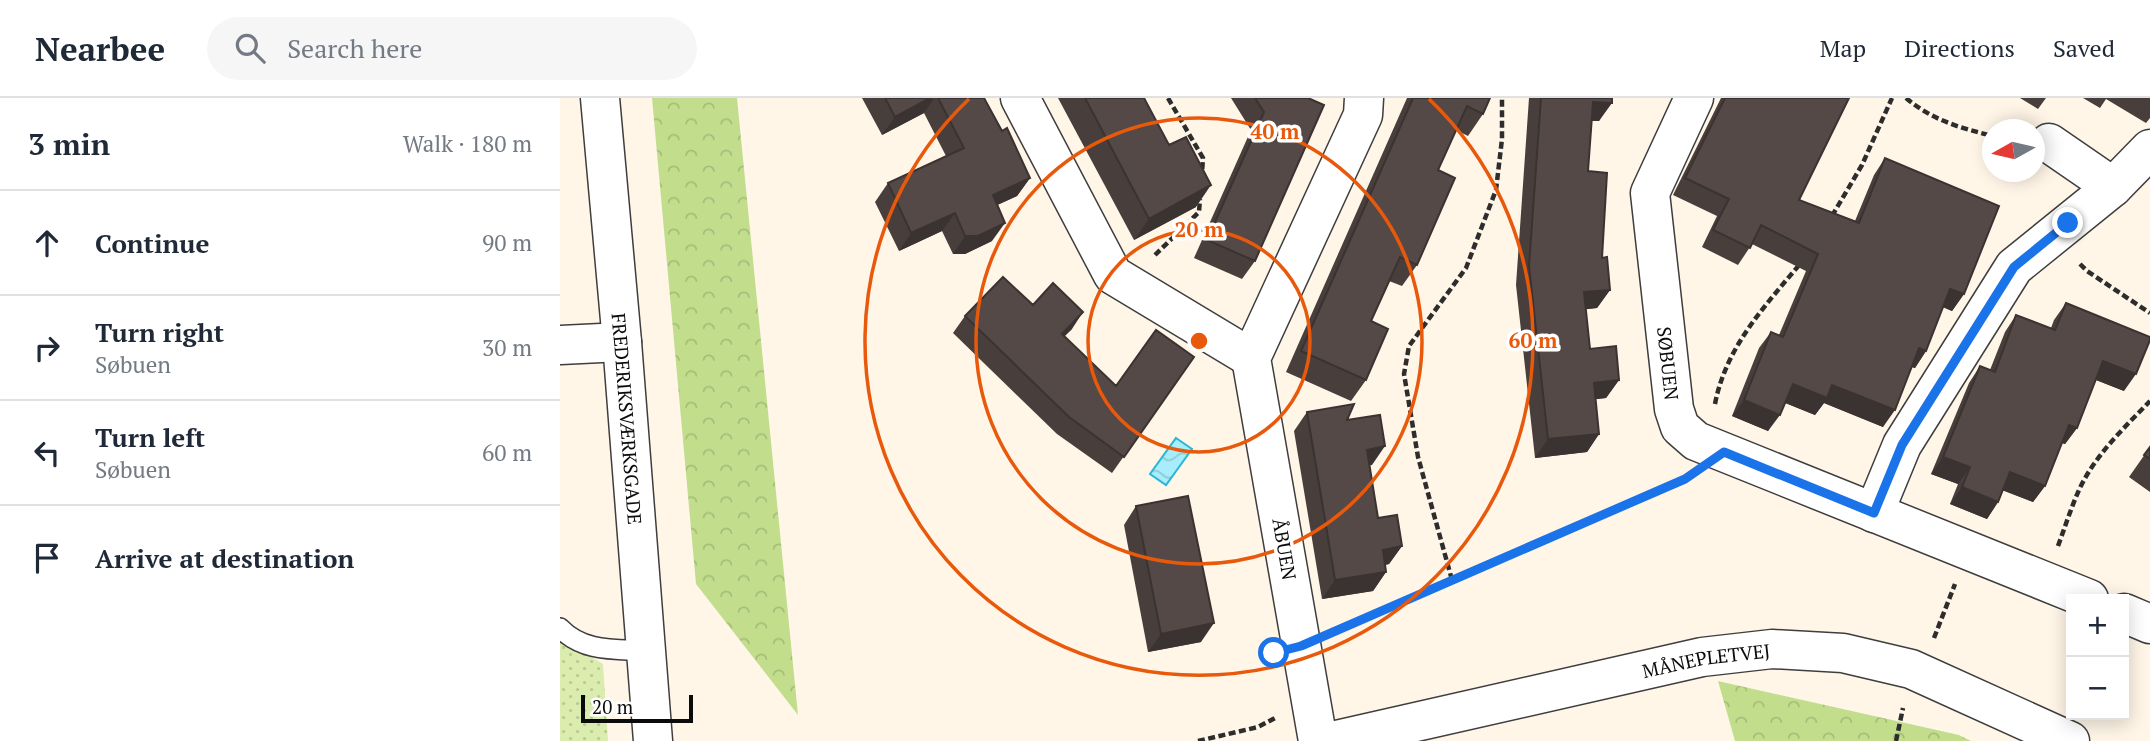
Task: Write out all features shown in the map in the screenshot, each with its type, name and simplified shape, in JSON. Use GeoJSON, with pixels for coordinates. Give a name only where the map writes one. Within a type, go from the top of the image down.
{"type":"FeatureCollection","features":[{"type":"Feature","properties":{"kind":"street","name":"FREDERIKSVÆRKSGADE"},"geometry":{"type":"LineString","coordinates":[[600,98],[653,741]]}},
{"type":"Feature","properties":{"kind":"street"},"geometry":{"type":"LineString","coordinates":[[1020,98],[1114,275],[1251,358],[1363,115],[1364,98]]}},
{"type":"Feature","properties":{"kind":"street","name":"SØBUEN"},"geometry":{"type":"LineString","coordinates":[[1694,98],[1650,193],[1674,410],[1680,427],[1696,441],[2077,594]]}},
{"type":"Feature","properties":{"kind":"street"},"geometry":{"type":"LineString","coordinates":[[2049,143],[2113,187]]}},
{"type":"Feature","properties":{"kind":"street"},"geometry":{"type":"LineString","coordinates":[[1874,513],[1902,445],[2014,267],[2113,187],[2150,149]]}},
{"type":"Feature","properties":{"kind":"street"},"geometry":{"type":"LineString","coordinates":[[560,345],[622,342]]}},
{"type":"Feature","properties":{"kind":"street","name":"ÅBUEN"},"geometry":{"type":"LineString","coordinates":[[1251,358],[1318,741]]}},
{"type":"Feature","properties":{"kind":"street"},"geometry":{"type":"LineString","coordinates":[[2129,615],[2150,624]]}},
{"type":"Feature","properties":{"kind":"street","name":"MÅNEPLETVEJ"},"geometry":{"type":"LineString","coordinates":[[1332,741],[1702,657],[1772,649],[1843,653],[1911,669],[2070,741]]}},
{"type":"Feature","properties":{"kind":"lane"},"geometry":{"type":"LineString","coordinates":[[560,628],[580,644],[594,648],[646,651]]}},
{"type":"Feature","properties":{"kind":"path"},"geometry":{"type":"LineString","coordinates":[[1126,283],[1199,212],[1203,158],[1168,98]]}},
{"type":"Feature","properties":{"kind":"path"},"geometry":{"type":"LineString","coordinates":[[1452,580],[1418,457],[1404,374],[1409,346],[1465,268],[1496,190],[1502,138],[1502,98]]}},
{"type":"Feature","properties":{"kind":"path"},"geometry":{"type":"LineString","coordinates":[[1829,220],[1862,165],[1892,98]]}},
{"type":"Feature","properties":{"kind":"path"},"geometry":{"type":"LineString","coordinates":[[1906,98],[1941,121],[1982,133]]}},
{"type":"Feature","properties":{"kind":"path"},"geometry":{"type":"LineString","coordinates":[[2065,226],[2074,258],[2087,271],[2150,313]]}},
{"type":"Feature","properties":{"kind":"path"},"geometry":{"type":"LineString","coordinates":[[1301,646],[1685,479],[1717,449],[1715,401],[1724,371],[1745,330],[1801,262]]}},
{"type":"Feature","properties":{"kind":"path"},"geometry":{"type":"LineString","coordinates":[[2043,581],[2088,475],[2120,431],[2150,401]]}},
{"type":"Feature","properties":{"kind":"path"},"geometry":{"type":"LineString","coordinates":[[1937,631],[1947,605]]}},
{"type":"Feature","properties":{"kind":"path"},"geometry":{"type":"LineString","coordinates":[[1198,741],[1258,727],[1277,717],[1279,708]]}},
{"type":"Feature","properties":{"kind":"green space"},"geometry":{"type":"Polygon","coordinates":[[[652,98],[737,98],[798,715],[696,584],[652,98]]]}},
{"type":"Feature","properties":{"kind":"green space"},"geometry":{"type":"Polygon","coordinates":[[[560,638],[603,664],[608,741],[560,741],[560,638]]]}},
{"type":"Feature","properties":{"kind":"green space"},"geometry":{"type":"Polygon","coordinates":[[[1718,681],[1959,735],[1971,741],[1735,741],[1718,681]]]}},
{"type":"Feature","properties":{"kind":"water"},"geometry":{"type":"Polygon","coordinates":[[[1176,438],[1192,449],[1166,485],[1150,474],[1176,438]]]}},
{"type":"Feature","properties":{"kind":"building"},"geometry":{"type":"Polygon","coordinates":[[[885,98],[930,98],[895,117],[885,98]]]}},
{"type":"Feature","properties":{"kind":"building"},"geometry":{"type":"Polygon","coordinates":[[[938,98],[984,98],[1002,131],[1007,128],[1030,178],[993,195],[1005,223],[978,236],[965,236],[955,213],[911,233],[888,183],[964,148],[938,98]]]}},
{"type":"Feature","properties":{"kind":"building"},"geometry":{"type":"Polygon","coordinates":[[[1085,98],[1144,98],[1169,145],[1186,137],[1211,185],[1149,219],[1085,98]]]}},
{"type":"Feature","properties":{"kind":"building"},"geometry":{"type":"Polygon","coordinates":[[[1255,98],[1308,98],[1324,105],[1255,261],[1207,240],[1264,112],[1255,98]]]}},
{"type":"Feature","properties":{"kind":"building"},"geometry":{"type":"Polygon","coordinates":[[[1413,98],[1490,98],[1483,114],[1467,106],[1438,170],[1455,178],[1417,265],[1400,257],[1371,321],[1388,329],[1366,380],[1301,351],[1413,98]]]}},
{"type":"Feature","properties":{"kind":"building"},"geometry":{"type":"Polygon","coordinates":[[[1541,98],[1612,98],[1612,103],[1593,102],[1588,171],[1607,173],[1602,258],[1607,257],[1610,290],[1584,292],[1590,349],[1616,346],[1619,380],[1594,383],[1599,434],[1548,439],[1529,266],[1541,98]]]}},
{"type":"Feature","properties":{"kind":"building"},"geometry":{"type":"Polygon","coordinates":[[[1725,98],[1849,98],[1799,200],[1859,223],[1885,158],[1999,206],[1964,294],[1950,289],[1926,351],[1919,348],[1895,410],[1832,385],[1827,398],[1793,384],[1780,415],[1744,400],[1771,332],[1783,337],[1818,254],[1761,225],[1750,248],[1713,230],[1729,199],[1685,178],[1725,98]]]}},
{"type":"Feature","properties":{"kind":"building"},"geometry":{"type":"Polygon","coordinates":[[[1003,277],[1033,305],[1053,283],[1083,312],[1062,334],[1116,386],[1156,330],[1194,357],[1124,457],[1069,417],[965,316],[1003,277]]]}},
{"type":"Feature","properties":{"kind":"building"},"geometry":{"type":"Polygon","coordinates":[[[2066,303],[2150,337],[2136,374],[2103,361],[2077,428],[2069,425],[2045,486],[2010,472],[1998,502],[1962,487],[1970,467],[1943,457],[1980,366],[1995,372],[2016,315],[2055,330],[2066,303]]]}},
{"type":"Feature","properties":{"kind":"building"},"geometry":{"type":"Polygon","coordinates":[[[1354,404],[1347,420],[1380,415],[1385,446],[1367,450],[1378,518],[1397,515],[1402,546],[1383,550],[1386,572],[1335,580],[1307,412],[1354,404]]]}},
{"type":"Feature","properties":{"kind":"building"},"geometry":{"type":"Polygon","coordinates":[[[2150,447],[2150,459],[2144,455],[2150,447]]]}},
{"type":"Feature","properties":{"kind":"building"},"geometry":{"type":"Polygon","coordinates":[[[1188,496],[1214,623],[1161,634],[1136,506],[1188,496]]]}},
{"type":"Feature","properties":{"kind":"route"},"geometry":{"type":"LineString","coordinates":[[1274,653],[1301,646],[1685,479],[1724,452],[1874,513],[1902,445],[2014,267],[2068,223]]}}]}
